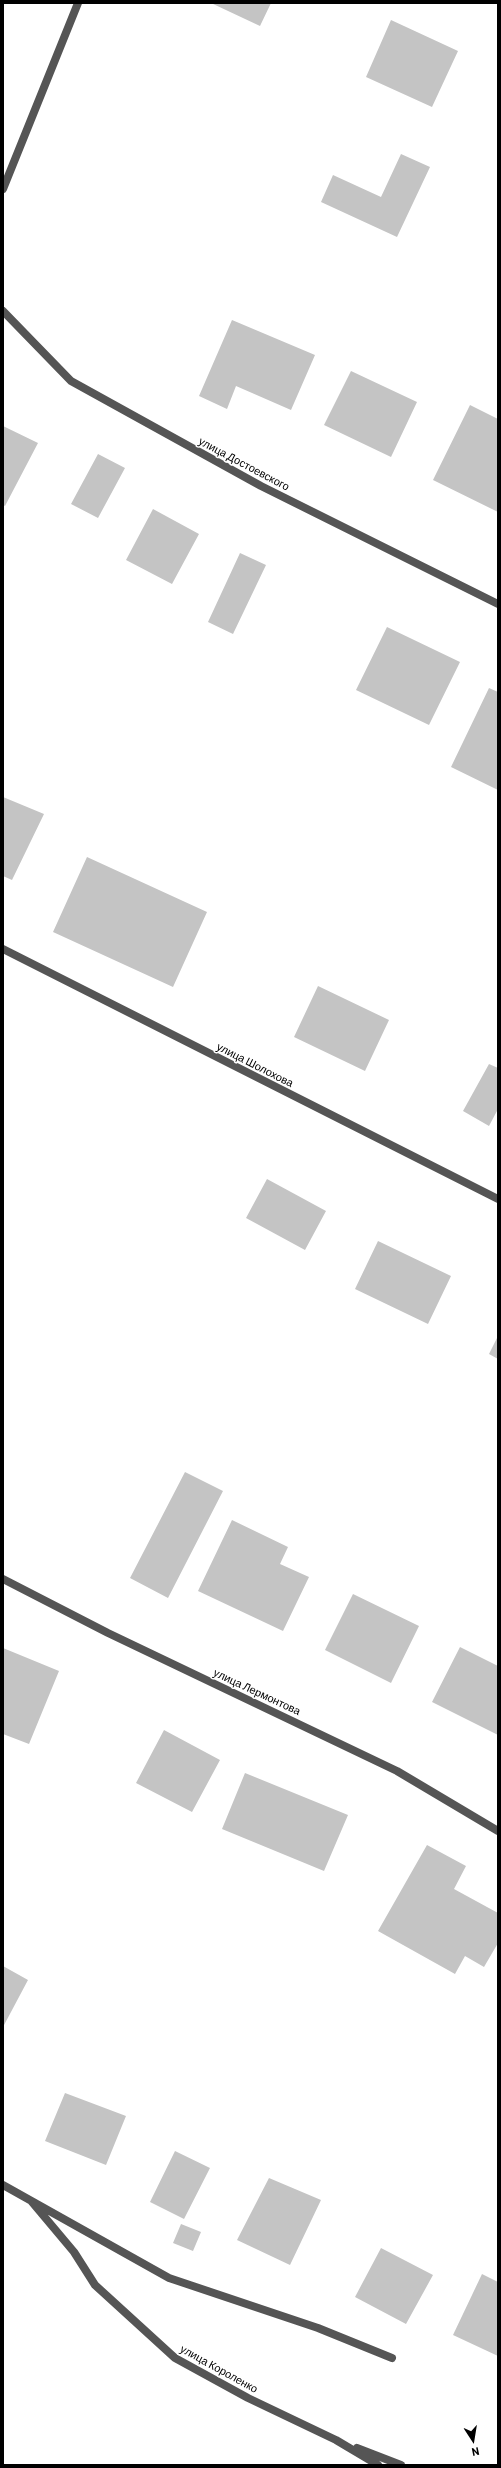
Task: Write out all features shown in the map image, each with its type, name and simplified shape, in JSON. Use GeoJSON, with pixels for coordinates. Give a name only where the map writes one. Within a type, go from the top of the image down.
{"type":"FeatureCollection","features":[{"type":"Feature","properties":{"kind":"street"},"geometry":{"type":"LineString","coordinates":[[3,189],[78,3]]}},
{"type":"Feature","properties":{"kind":"street","name":"улица Достоевского"},"geometry":{"type":"LineString","coordinates":[[3,311],[71,381],[261,486],[498,604]]}},
{"type":"Feature","properties":{"kind":"street","name":"улица Шолохова"},"geometry":{"type":"LineString","coordinates":[[3,949],[498,1199]]}},
{"type":"Feature","properties":{"kind":"street","name":"улица Лермонтова"},"geometry":{"type":"LineString","coordinates":[[3,1579],[108,1633],[397,1771],[498,1831]]}},
{"type":"Feature","properties":{"kind":"street","name":"улица Короленко"},"geometry":{"type":"LineString","coordinates":[[3,2186],[170,2278],[318,2328],[392,2358]]}},
{"type":"Feature","properties":{"kind":"street","name":"улица Короленко"},"geometry":{"type":"LineString","coordinates":[[32,2202],[74,2252],[94,2285],[175,2358],[248,2398],[336,2440],[378,2465]]}},
{"type":"Feature","properties":{"kind":"street"},"geometry":{"type":"LineString","coordinates":[[336,2440],[402,2465]]}},
{"type":"Feature","properties":{"kind":"building"},"geometry":{"type":"Polygon","coordinates":[[[211,3],[271,3],[260,26],[211,3]]]}},
{"type":"Feature","properties":{"kind":"building"},"geometry":{"type":"Polygon","coordinates":[[[391,20],[458,51],[432,107],[366,77],[391,20]]]}},
{"type":"Feature","properties":{"kind":"building"},"geometry":{"type":"Polygon","coordinates":[[[401,154],[430,167],[397,237],[321,202],[333,175],[381,197],[401,154]]]}},
{"type":"Feature","properties":{"kind":"building"},"geometry":{"type":"Polygon","coordinates":[[[232,320],[315,355],[291,410],[236,386],[227,409],[199,396],[232,320]]]}},
{"type":"Feature","properties":{"kind":"building"},"geometry":{"type":"Polygon","coordinates":[[[351,371],[417,402],[391,457],[324,425],[351,371]]]}},
{"type":"Feature","properties":{"kind":"building"},"geometry":{"type":"Polygon","coordinates":[[[470,405],[498,419],[498,512],[433,480],[470,405]]]}},
{"type":"Feature","properties":{"kind":"building"},"geometry":{"type":"Polygon","coordinates":[[[3,426],[38,443],[5,506],[3,505],[3,426]]]}},
{"type":"Feature","properties":{"kind":"building"},"geometry":{"type":"Polygon","coordinates":[[[98,454],[125,468],[98,518],[71,504],[98,454]]]}},
{"type":"Feature","properties":{"kind":"building"},"geometry":{"type":"Polygon","coordinates":[[[153,509],[199,534],[172,584],[126,560],[153,509]]]}},
{"type":"Feature","properties":{"kind":"building"},"geometry":{"type":"Polygon","coordinates":[[[240,553],[266,565],[233,634],[208,622],[240,553]]]}},
{"type":"Feature","properties":{"kind":"building"},"geometry":{"type":"Polygon","coordinates":[[[387,627],[460,662],[429,725],[356,690],[387,627]]]}},
{"type":"Feature","properties":{"kind":"building"},"geometry":{"type":"Polygon","coordinates":[[[489,688],[498,692],[498,790],[451,767],[489,688]]]}},
{"type":"Feature","properties":{"kind":"building"},"geometry":{"type":"Polygon","coordinates":[[[3,797],[44,814],[12,880],[3,876],[3,797]]]}},
{"type":"Feature","properties":{"kind":"building"},"geometry":{"type":"Polygon","coordinates":[[[87,857],[207,912],[173,987],[53,932],[87,857]]]}},
{"type":"Feature","properties":{"kind":"building"},"geometry":{"type":"Polygon","coordinates":[[[318,986],[389,1020],[365,1071],[294,1037],[318,986]]]}},
{"type":"Feature","properties":{"kind":"building"},"geometry":{"type":"Polygon","coordinates":[[[489,1064],[498,1068],[498,1109],[489,1126],[463,1111],[489,1064]]]}},
{"type":"Feature","properties":{"kind":"building"},"geometry":{"type":"Polygon","coordinates":[[[267,1179],[326,1211],[305,1250],[246,1218],[267,1179]]]}},
{"type":"Feature","properties":{"kind":"building"},"geometry":{"type":"Polygon","coordinates":[[[378,1241],[451,1276],[428,1324],[355,1289],[378,1241]]]}},
{"type":"Feature","properties":{"kind":"building"},"geometry":{"type":"Polygon","coordinates":[[[498,1336],[498,1359],[489,1354],[498,1336]]]}},
{"type":"Feature","properties":{"kind":"building"},"geometry":{"type":"Polygon","coordinates":[[[185,1472],[223,1491],[168,1598],[130,1578],[185,1472]]]}},
{"type":"Feature","properties":{"kind":"building"},"geometry":{"type":"Polygon","coordinates":[[[232,1520],[288,1547],[280,1564],[309,1577],[283,1631],[198,1591],[232,1520]]]}},
{"type":"Feature","properties":{"kind":"building"},"geometry":{"type":"Polygon","coordinates":[[[353,1594],[419,1626],[391,1683],[325,1650],[353,1594]]]}},
{"type":"Feature","properties":{"kind":"building"},"geometry":{"type":"Polygon","coordinates":[[[460,1647],[498,1666],[498,1735],[432,1702],[460,1647]]]}},
{"type":"Feature","properties":{"kind":"building"},"geometry":{"type":"Polygon","coordinates":[[[3,1648],[59,1671],[29,1744],[3,1734],[3,1648]]]}},
{"type":"Feature","properties":{"kind":"building"},"geometry":{"type":"Polygon","coordinates":[[[164,1730],[220,1760],[192,1812],[136,1783],[164,1730]]]}},
{"type":"Feature","properties":{"kind":"building"},"geometry":{"type":"Polygon","coordinates":[[[245,1773],[348,1815],[324,1871],[222,1829],[245,1773]]]}},
{"type":"Feature","properties":{"kind":"building"},"geometry":{"type":"Polygon","coordinates":[[[427,1845],[466,1866],[454,1889],[498,1913],[498,1943],[484,1967],[465,1956],[455,1974],[378,1931],[427,1845]]]}},
{"type":"Feature","properties":{"kind":"building"},"geometry":{"type":"Polygon","coordinates":[[[3,1966],[28,1980],[3,2027],[3,1966]]]}},
{"type":"Feature","properties":{"kind":"building"},"geometry":{"type":"Polygon","coordinates":[[[65,2093],[126,2116],[106,2165],[45,2141],[65,2093]]]}},
{"type":"Feature","properties":{"kind":"building"},"geometry":{"type":"Polygon","coordinates":[[[175,2151],[210,2168],[184,2219],[150,2202],[175,2151]]]}},
{"type":"Feature","properties":{"kind":"building"},"geometry":{"type":"Polygon","coordinates":[[[269,2178],[321,2200],[290,2265],[237,2240],[269,2178]]]}},
{"type":"Feature","properties":{"kind":"building"},"geometry":{"type":"Polygon","coordinates":[[[181,2224],[201,2232],[193,2251],[173,2243],[181,2224]]]}},
{"type":"Feature","properties":{"kind":"building"},"geometry":{"type":"Polygon","coordinates":[[[381,2248],[433,2275],[406,2324],[355,2297],[381,2248]]]}},
{"type":"Feature","properties":{"kind":"building"},"geometry":{"type":"Polygon","coordinates":[[[482,2274],[498,2282],[498,2356],[453,2335],[482,2274]]]}}]}
